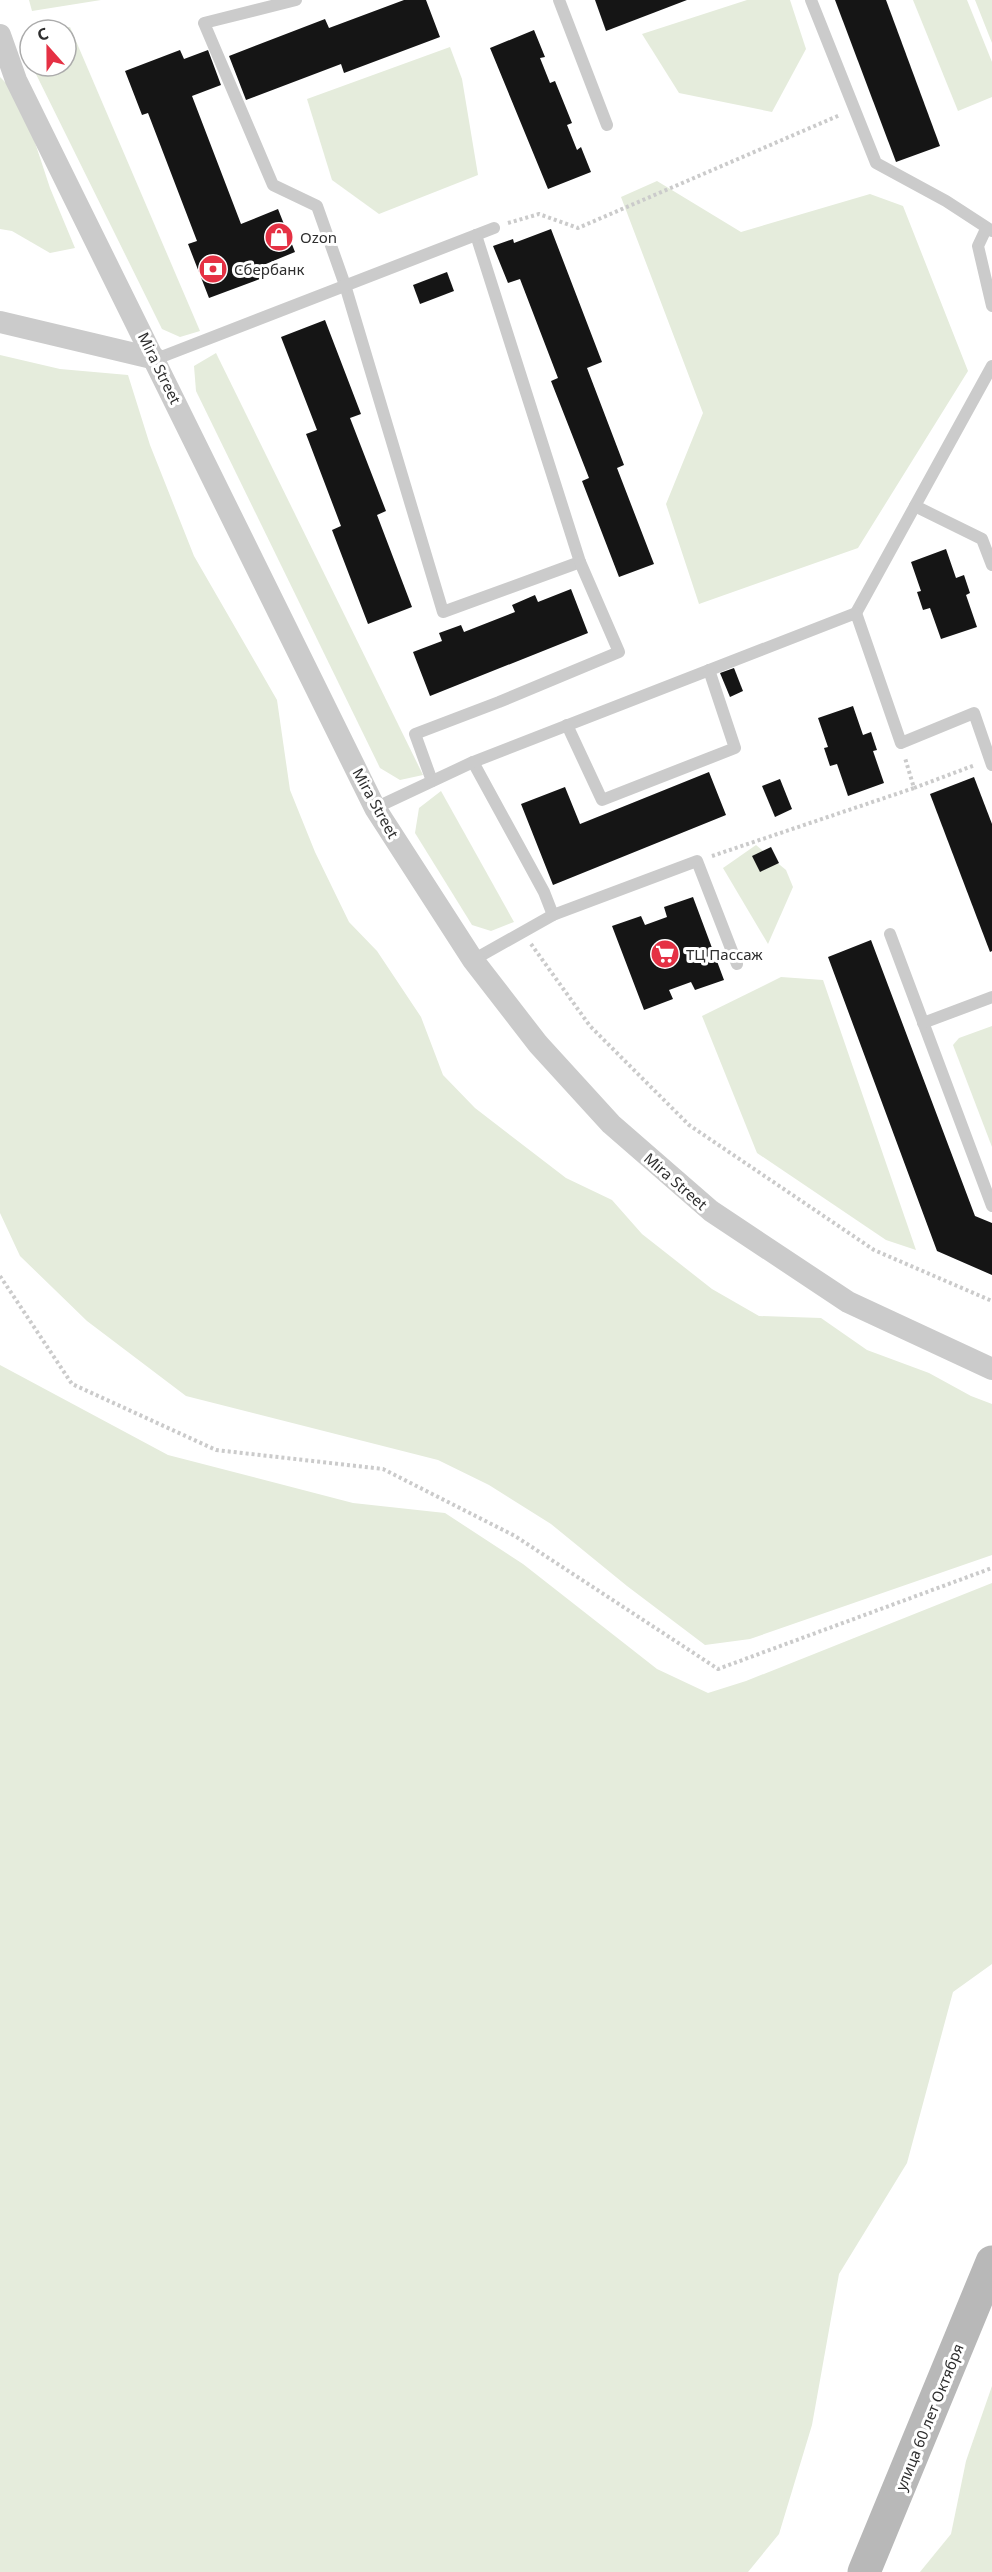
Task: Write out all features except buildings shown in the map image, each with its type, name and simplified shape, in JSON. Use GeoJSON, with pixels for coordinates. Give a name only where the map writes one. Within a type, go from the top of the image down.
{"type":"FeatureCollection","features":[{"type":"Feature","properties":{"kind":"main road","name":"улица 60 лет Октября"},"geometry":{"type":"LineString","coordinates":[[864,2572],[992,2262]]}},
{"type":"Feature","properties":{"kind":"street","name":"Mira Street"},"geometry":{"type":"LineString","coordinates":[[0,35],[16,80],[156,359],[375,808],[473,960],[538,1044],[611,1124],[711,1211],[848,1302],[992,1369]]}},
{"type":"Feature","properties":{"kind":"street"},"geometry":{"type":"LineString","coordinates":[[0,322],[156,359]]}},
{"type":"Feature","properties":{"kind":"lane"},"geometry":{"type":"LineString","coordinates":[[296,0],[204,22],[273,185],[317,206],[345,285],[443,612],[580,562]]}},
{"type":"Feature","properties":{"kind":"lane"},"geometry":{"type":"LineString","coordinates":[[559,0],[607,125]]}},
{"type":"Feature","properties":{"kind":"lane"},"geometry":{"type":"LineString","coordinates":[[811,0],[876,163],[946,201],[989,230],[978,246],[992,306]]}},
{"type":"Feature","properties":{"kind":"lane"},"geometry":{"type":"LineString","coordinates":[[156,359],[494,228]]}},
{"type":"Feature","properties":{"kind":"lane"},"geometry":{"type":"LineString","coordinates":[[432,781],[415,734],[619,652],[580,562],[476,235]]}},
{"type":"Feature","properties":{"kind":"lane"},"geometry":{"type":"LineString","coordinates":[[375,808],[473,762],[856,613],[992,366]]}},
{"type":"Feature","properties":{"kind":"lane"},"geometry":{"type":"LineString","coordinates":[[915,506],[982,539],[992,565]]}},
{"type":"Feature","properties":{"kind":"lane"},"geometry":{"type":"LineString","coordinates":[[856,613],[901,742],[974,713],[991,762]]}},
{"type":"Feature","properties":{"kind":"lane"},"geometry":{"type":"LineString","coordinates":[[567,725],[602,801],[735,748],[709,670]]}},
{"type":"Feature","properties":{"kind":"lane"},"geometry":{"type":"LineString","coordinates":[[473,762],[544,892],[554,915]]}},
{"type":"Feature","properties":{"kind":"lane"},"geometry":{"type":"LineString","coordinates":[[473,960],[554,915],[697,861],[737,964]]}},
{"type":"Feature","properties":{"kind":"lane"},"geometry":{"type":"LineString","coordinates":[[890,934],[992,1206]]}},
{"type":"Feature","properties":{"kind":"lane"},"geometry":{"type":"LineString","coordinates":[[923,1023],[992,997]]}},
{"type":"Feature","properties":{"kind":"path"},"geometry":{"type":"LineString","coordinates":[[494,228],[539,214],[579,228],[855,109]]}},
{"type":"Feature","properties":{"kind":"path"},"geometry":{"type":"LineString","coordinates":[[901,742],[914,788]]}},
{"type":"Feature","properties":{"kind":"path"},"geometry":{"type":"LineString","coordinates":[[697,861],[991,762]]}},
{"type":"Feature","properties":{"kind":"path"},"geometry":{"type":"LineString","coordinates":[[522,932],[590,1026],[689,1125],[874,1250],[992,1301]]}},
{"type":"Feature","properties":{"kind":"path"},"geometry":{"type":"LineString","coordinates":[[0,1276],[72,1384],[216,1450],[383,1469],[515,1536],[718,1669],[992,1568]]}},
{"type":"Feature","properties":{"kind":"green space"},"geometry":{"type":"Polygon","coordinates":[[[29,0],[101,0],[32,11],[29,0]]]}},
{"type":"Feature","properties":{"kind":"green space"},"geometry":{"type":"Polygon","coordinates":[[[747,0],[790,0],[806,49],[772,112],[679,93],[642,34],[747,0]]]}},
{"type":"Feature","properties":{"kind":"green space"},"geometry":{"type":"Polygon","coordinates":[[[913,0],[967,0],[992,62],[992,97],[958,111],[913,0]]]}},
{"type":"Feature","properties":{"kind":"green space"},"geometry":{"type":"Polygon","coordinates":[[[975,0],[992,0],[992,43],[975,0]]]}},
{"type":"Feature","properties":{"kind":"green space"},"geometry":{"type":"Polygon","coordinates":[[[78,46],[200,331],[180,337],[162,329],[38,78],[78,78],[78,46]]]}},
{"type":"Feature","properties":{"kind":"green space"},"geometry":{"type":"Polygon","coordinates":[[[450,47],[462,79],[478,175],[379,214],[332,180],[307,99],[450,47]]]}},
{"type":"Feature","properties":{"kind":"green space"},"geometry":{"type":"Polygon","coordinates":[[[0,77],[20,97],[50,188],[75,248],[50,253],[12,231],[0,229],[0,77]]]}},
{"type":"Feature","properties":{"kind":"green space"},"geometry":{"type":"Polygon","coordinates":[[[657,181],[741,232],[870,194],[903,206],[968,371],[858,548],[699,604],[666,504],[703,413],[621,197],[657,181]]]}},
{"type":"Feature","properties":{"kind":"green space"},"geometry":{"type":"Polygon","coordinates":[[[216,353],[423,775],[400,780],[380,768],[196,391],[194,366],[216,353]]]}},
{"type":"Feature","properties":{"kind":"green space"},"geometry":{"type":"Polygon","coordinates":[[[0,355],[60,369],[128,375],[150,445],[194,556],[277,700],[290,790],[315,852],[349,922],[377,951],[421,1017],[443,1075],[475,1108],[566,1178],[612,1200],[642,1234],[712,1289],[759,1316],[821,1318],[867,1350],[929,1373],[971,1396],[992,1404],[992,1555],[750,1639],[705,1645],[551,1524],[489,1485],[438,1460],[186,1396],[87,1321],[20,1256],[0,1213],[0,355]]]}},
{"type":"Feature","properties":{"kind":"green space"},"geometry":{"type":"Polygon","coordinates":[[[441,791],[514,922],[491,931],[472,925],[415,833],[419,808],[441,791]]]}},
{"type":"Feature","properties":{"kind":"green space"},"geometry":{"type":"Polygon","coordinates":[[[756,845],[786,870],[793,887],[768,944],[723,868],[756,845]]]}},
{"type":"Feature","properties":{"kind":"green space"},"geometry":{"type":"Polygon","coordinates":[[[781,977],[823,980],[916,1250],[886,1240],[757,1153],[702,1016],[781,977]]]}},
{"type":"Feature","properties":{"kind":"green space"},"geometry":{"type":"Polygon","coordinates":[[[992,1026],[992,1147],[953,1045],[959,1038],[992,1026]]]}},
{"type":"Feature","properties":{"kind":"green space"},"geometry":{"type":"Polygon","coordinates":[[[0,1365],[168,1455],[353,1503],[445,1513],[523,1564],[657,1669],[708,1693],[746,1681],[992,1583],[992,1964],[953,1992],[907,2163],[839,2274],[812,2425],[779,2534],[748,2572],[0,2572],[0,1365]]]}},
{"type":"Feature","properties":{"kind":"green space"},"geometry":{"type":"Polygon","coordinates":[[[992,2386],[992,2572],[920,2572],[951,2534],[966,2461],[992,2386]]]}},
{"type":"Feature","properties":{"kind":"place","name":"Ozon"},"geometry":{"type":"Point","coordinates":[279,237]}},
{"type":"Feature","properties":{"kind":"place","name":"Сбербанк"},"geometry":{"type":"Point","coordinates":[213,269]}},
{"type":"Feature","properties":{"kind":"place","name":"ТЦ Пассаж"},"geometry":{"type":"Point","coordinates":[665,954]}}]}
